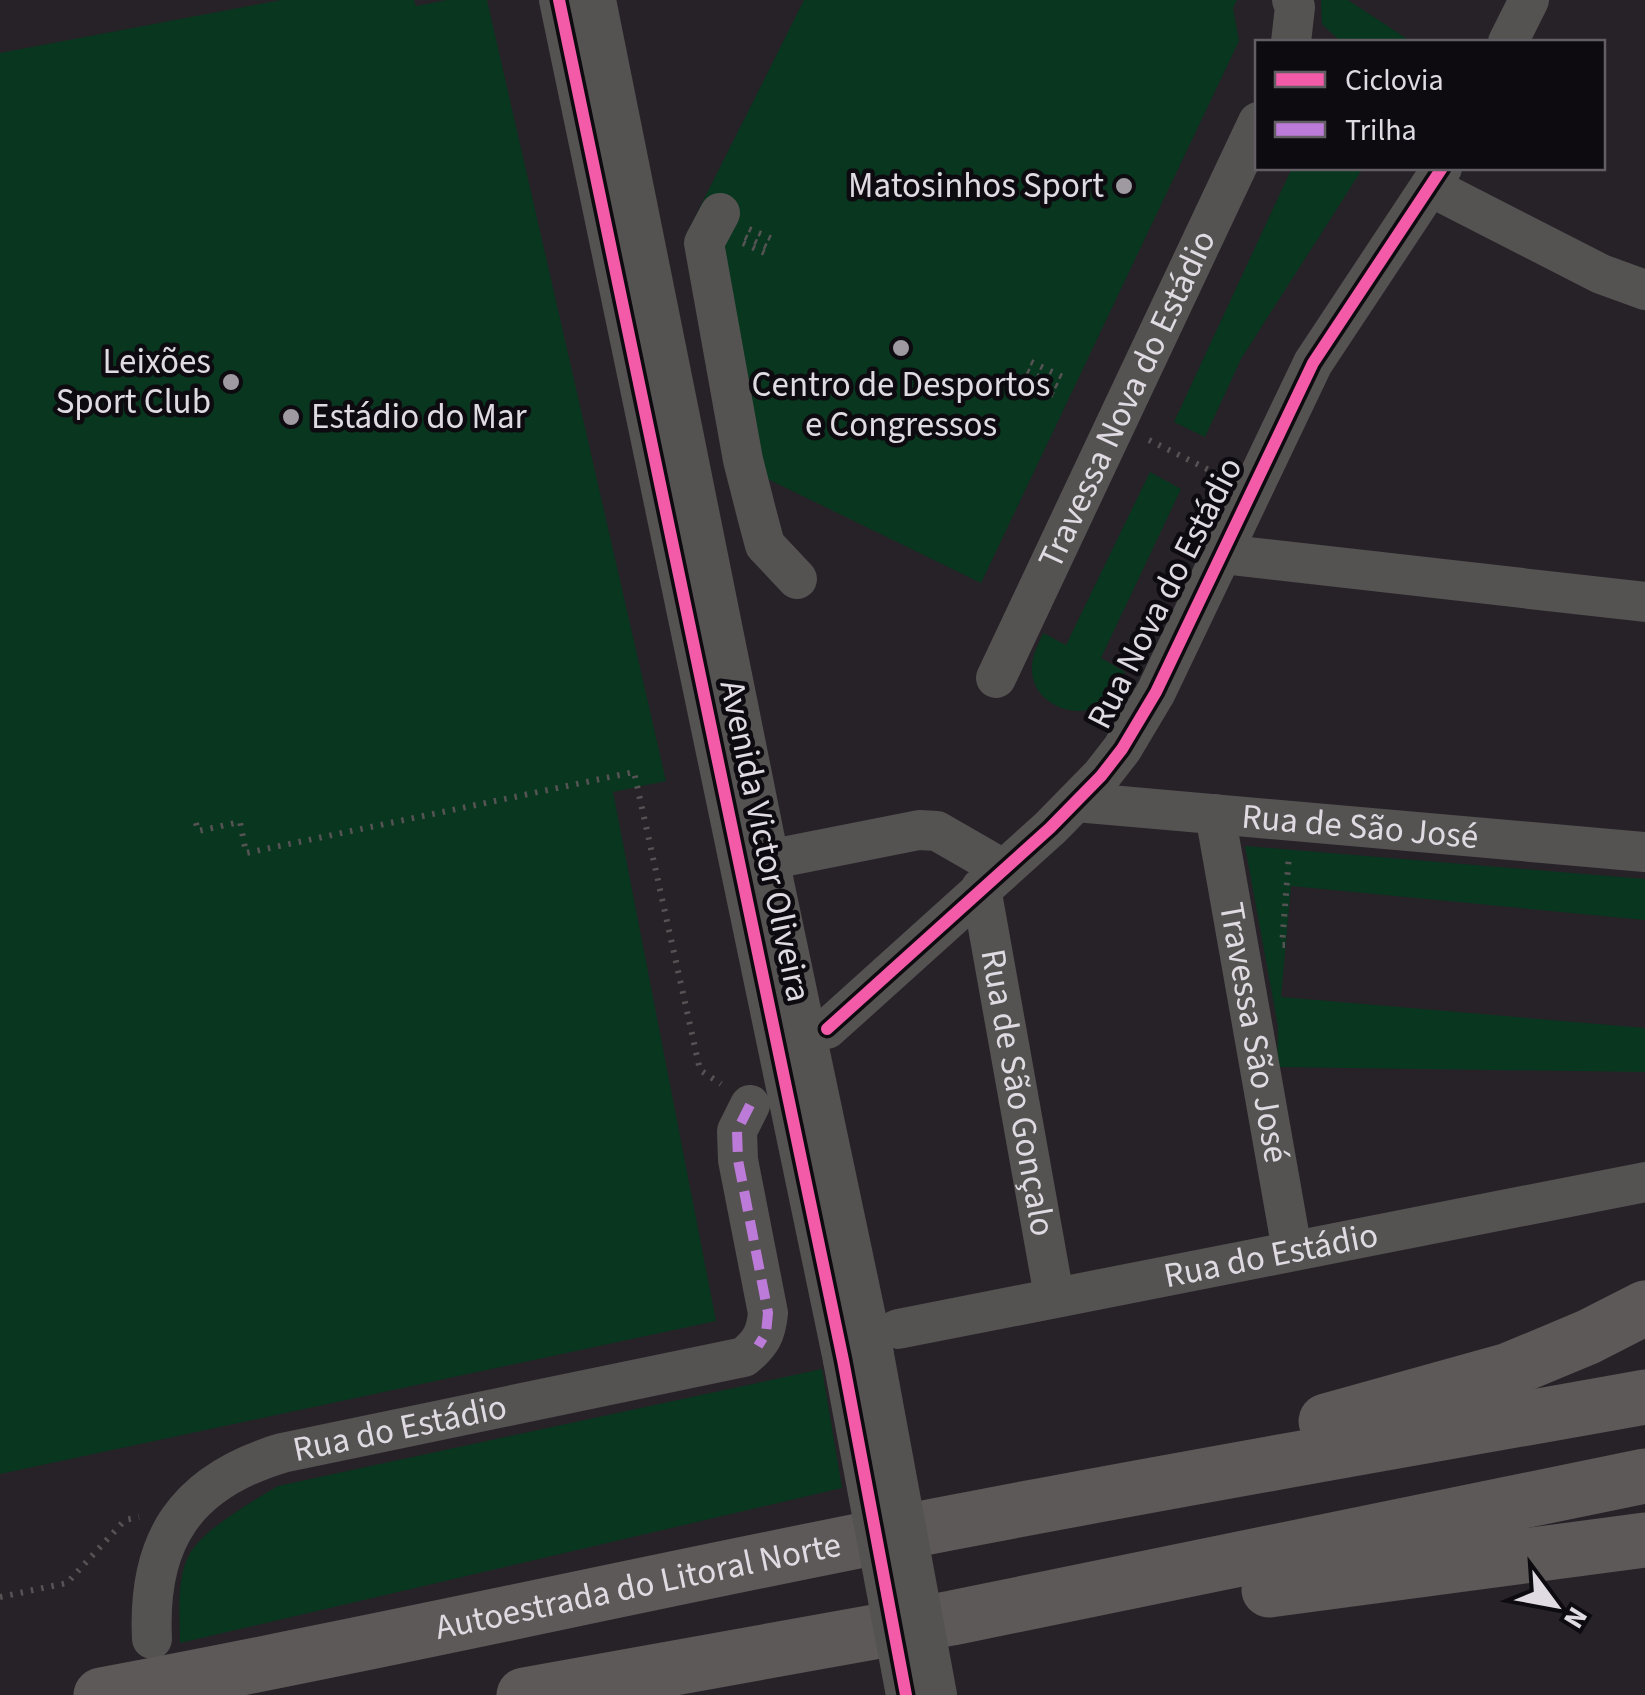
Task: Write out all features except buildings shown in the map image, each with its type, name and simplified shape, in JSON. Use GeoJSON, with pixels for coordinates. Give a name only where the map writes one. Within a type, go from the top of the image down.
{"type":"FeatureCollection","features":[{"type":"Feature","properties":{"kind":"highway"},"geometry":{"type":"LineString","coordinates":[[976,1518],[1482,1378],[1550,1354],[1645,1308]]}},
{"type":"Feature","properties":{"kind":"highway","name":"Autoestrada do Litoral Norte"},"geometry":{"type":"LineString","coordinates":[[101,1695],[976,1518],[1645,1396]]}},
{"type":"Feature","properties":{"kind":"highway"},"geometry":{"type":"LineString","coordinates":[[524,1695],[952,1618],[1645,1476]]}},
{"type":"Feature","properties":{"kind":"highway"},"geometry":{"type":"LineString","coordinates":[[952,1618],[1232,1597],[1319,1581],[1645,1540]]}},
{"type":"Feature","properties":{"kind":"street","name":"Avenida Victor Oliveira"},"geometry":{"type":"LineString","coordinates":[[559,0],[754,862],[872,1348],[937,1695]]}},
{"type":"Feature","properties":{"kind":"street","name":"Avenida Victor Oliveira"},"geometry":{"type":"LineString","coordinates":[[596,0],[754,862]]}},
{"type":"Feature","properties":{"kind":"street"},"geometry":{"type":"LineString","coordinates":[[1291,40],[1295,7],[1292,0]]}},
{"type":"Feature","properties":{"kind":"street"},"geometry":{"type":"LineString","coordinates":[[1509,40],[1529,0]]}},
{"type":"Feature","properties":{"kind":"street","name":"Travessa Nova do Estádio"},"geometry":{"type":"LineString","coordinates":[[996,678],[1255,128]]}},
{"type":"Feature","properties":{"kind":"street"},"geometry":{"type":"LineString","coordinates":[[1437,177],[1601,274],[1645,290]]}},
{"type":"Feature","properties":{"kind":"street","name":"Rua Nova do Estádio"},"geometry":{"type":"LineString","coordinates":[[827,1029],[1076,802],[1122,749],[1156,692],[1313,363],[1437,177]]}},
{"type":"Feature","properties":{"kind":"street"},"geometry":{"type":"LineString","coordinates":[[731,227],[704,243],[743,460],[765,546],[798,580]]}},
{"type":"Feature","properties":{"kind":"street"},"geometry":{"type":"LineString","coordinates":[[1222,554],[1645,602]]}},
{"type":"Feature","properties":{"kind":"street","name":"Rua de São José"},"geometry":{"type":"LineString","coordinates":[[1076,802],[1645,852]]}},
{"type":"Feature","properties":{"kind":"street","name":"Travessa São José"},"geometry":{"type":"LineString","coordinates":[[1215,814],[1292,1250]]}},
{"type":"Feature","properties":{"kind":"street"},"geometry":{"type":"LineString","coordinates":[[754,862],[920,830],[937,831],[992,878]]}},
{"type":"Feature","properties":{"kind":"street","name":"Rua de São Gonçalo"},"geometry":{"type":"LineString","coordinates":[[992,878],[1054,1296]]}},
{"type":"Feature","properties":{"kind":"street","name":"Rua do Estádio"},"geometry":{"type":"LineString","coordinates":[[152,1639],[153,1580],[160,1551],[189,1506],[238,1470],[282,1453],[724,1362],[744,1357],[758,1346],[766,1333],[768,1313],[738,1160],[737,1131],[750,1104]]}},
{"type":"Feature","properties":{"kind":"street","name":"Rua do Estádio"},"geometry":{"type":"LineString","coordinates":[[872,1348],[1054,1296],[1645,1182]]}},
{"type":"Feature","properties":{"kind":"street","name":"Avenida Victor Oliveira"},"geometry":{"type":"LineString","coordinates":[[872,1348],[906,1695]]}},
{"type":"Feature","properties":{"kind":"path"},"geometry":{"type":"LineString","coordinates":[[731,227],[776,240]]}},
{"type":"Feature","properties":{"kind":"path"},"geometry":{"type":"LineString","coordinates":[[731,227],[770,252]]}},
{"type":"Feature","properties":{"kind":"path"},"geometry":{"type":"LineString","coordinates":[[1031,362],[1068,380]]}},
{"type":"Feature","properties":{"kind":"path"},"geometry":{"type":"LineString","coordinates":[[1027,371],[1063,389]]}},
{"type":"Feature","properties":{"kind":"path"},"geometry":{"type":"LineString","coordinates":[[1022,380],[1060,398]]}},
{"type":"Feature","properties":{"kind":"path"},"geometry":{"type":"LineString","coordinates":[[1114,423],[1251,490]]}},
{"type":"Feature","properties":{"kind":"path"},"geometry":{"type":"LineString","coordinates":[[196,823],[198,831],[240,822],[246,852],[634,772],[700,1070],[750,1104]]}},
{"type":"Feature","properties":{"kind":"path"},"geometry":{"type":"LineString","coordinates":[[1285,946],[1282,945],[1290,849]]}},
{"type":"Feature","properties":{"kind":"path"},"geometry":{"type":"LineString","coordinates":[[0,1597],[67,1582],[125,1520],[189,1506]]}},
{"type":"Feature","properties":{"kind":"green space","name":"Estádio do Mar"},"geometry":{"type":"Polygon","coordinates":[[[281,0],[414,0],[416,6],[447,0],[487,0],[666,781],[613,792],[716,1321],[0,1474],[0,53],[281,0]]]}},
{"type":"Feature","properties":{"kind":"green space","name":"Centro de Desportos e Congressos"},"geometry":{"type":"Polygon","coordinates":[[[804,0],[1237,0],[1233,8],[1239,41],[981,583],[733,462],[686,235],[804,0]]]}},
{"type":"Feature","properties":{"kind":"green space"},"geometry":{"type":"Polygon","coordinates":[[[1321,0],[1348,0],[1409,40],[1339,40],[1322,24],[1321,0]]]}},
{"type":"Feature","properties":{"kind":"green space"},"geometry":{"type":"Polygon","coordinates":[[[1291,170],[1362,170],[1241,359],[1205,437],[1174,422],[1291,170]]]}},
{"type":"Feature","properties":{"kind":"green space"},"geometry":{"type":"Polygon","coordinates":[[[1150,472],[1181,489],[1101,658],[1125,672],[1113,694],[1092,709],[1068,710],[1057,706],[1039,692],[1034,682],[1032,665],[1037,647],[1043,633],[1066,645],[1150,472]]]}},
{"type":"Feature","properties":{"kind":"green space"},"geometry":{"type":"Polygon","coordinates":[[[1245,846],[1645,879],[1645,920],[1291,886],[1281,997],[1645,1028],[1645,1072],[1277,1067],[1278,1027],[1245,846]]]}},
{"type":"Feature","properties":{"kind":"green space"},"geometry":{"type":"Polygon","coordinates":[[[822,1369],[842,1488],[180,1643],[180,1586],[189,1555],[217,1526],[278,1486],[822,1369]]]}},
{"type":"Feature","properties":{"kind":"marked path"},"geometry":{"type":"LineString","coordinates":[[750,1105],[737,1131],[738,1160],[768,1313],[766,1333],[758,1346]]}},
{"type":"Feature","properties":{"kind":"cycle path"},"geometry":{"type":"LineString","coordinates":[[559,0],[843,1360],[906,1695]]}},
{"type":"Feature","properties":{"kind":"cycle path"},"geometry":{"type":"LineString","coordinates":[[827,1029],[1050,828],[1122,749],[1156,692],[1313,363],[1441,170]]}},
{"type":"Feature","properties":{"kind":"place","name":"Matosinhos Sport"},"geometry":{"type":"Point","coordinates":[1124,186]}},
{"type":"Feature","properties":{"kind":"place","name":"Centro de Desportos e Congressos"},"geometry":{"type":"Point","coordinates":[901,348]}},
{"type":"Feature","properties":{"kind":"place","name":"Leixões Sport Club"},"geometry":{"type":"Point","coordinates":[231,382]}},
{"type":"Feature","properties":{"kind":"place","name":"Estádio do Mar"},"geometry":{"type":"Point","coordinates":[291,417]}}]}
